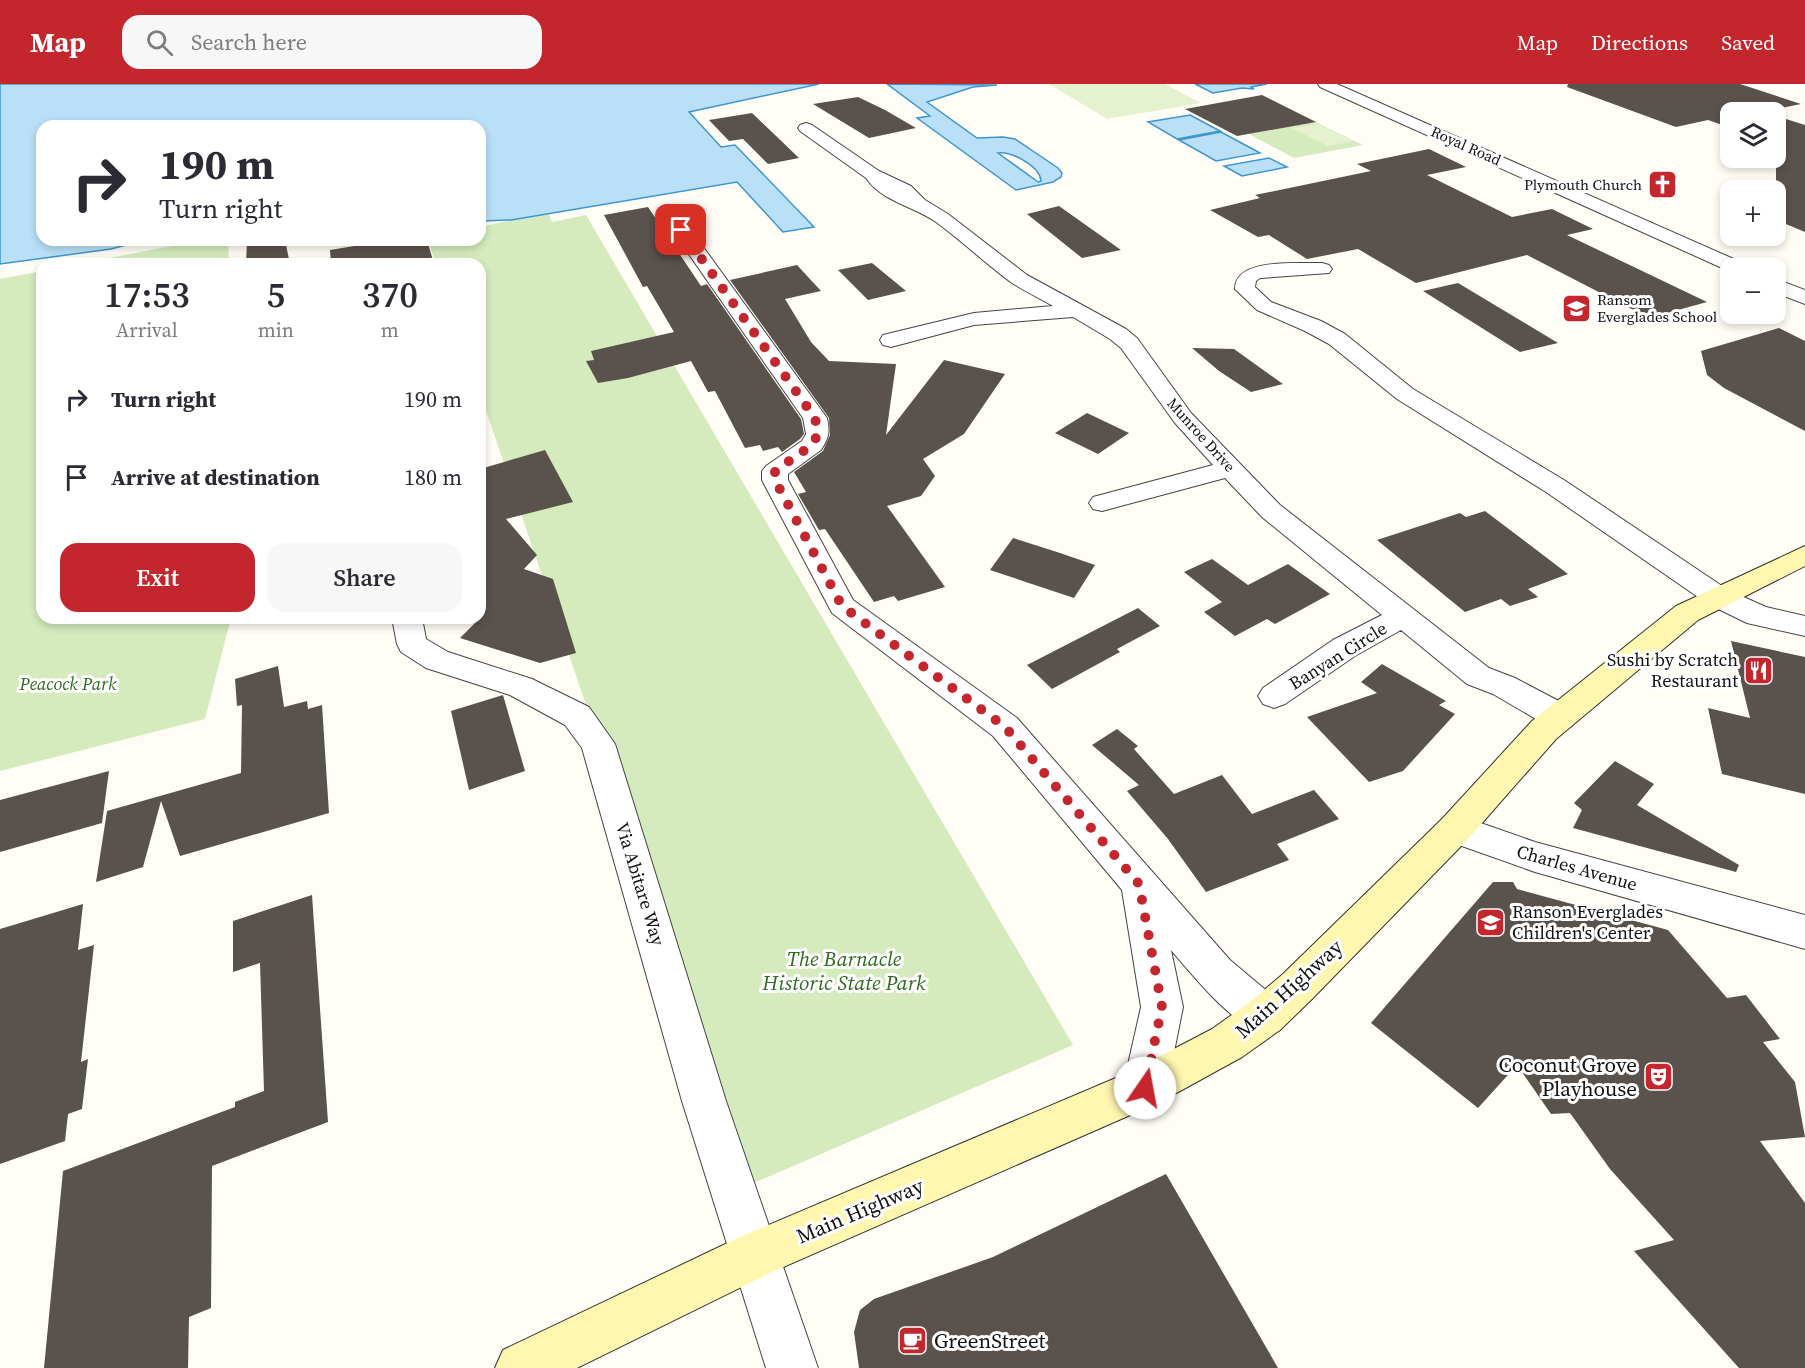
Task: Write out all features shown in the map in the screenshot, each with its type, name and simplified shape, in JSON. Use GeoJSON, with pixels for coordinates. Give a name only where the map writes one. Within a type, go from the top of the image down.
{"type":"FeatureCollection","features":[{"type":"Feature","properties":{"kind":"main road","name":"Main Highway"},"geometry":{"type":"LineString","coordinates":[[521,1368],[755,1255],[1145,1088],[1227,1043],[1265,1016],[1297,987],[1455,829],[1552,724],[1687,613],[1805,555]]}},
{"type":"Feature","properties":{"kind":"street","name":"Royal Road"},"geometry":{"type":"LineString","coordinates":[[1325,84],[1720,260]]}},
{"type":"Feature","properties":{"kind":"street","name":"Munroe Drive"},"geometry":{"type":"LineString","coordinates":[[806,128],[873,175],[916,198],[919,204],[969,237],[1020,279],[1118,334],[1129,343],[1182,418],[1286,524],[1478,676],[1490,695],[1552,724]]}},
{"type":"Feature","properties":{"kind":"street"},"geometry":{"type":"LineString","coordinates":[[681,230],[815,418],[818,434],[812,445],[775,471],[775,480],[842,606],[1005,727],[1216,974],[1265,1016]]}},
{"type":"Feature","properties":{"kind":"street"},"geometry":{"type":"LineString","coordinates":[[1322,269],[1256,272],[1248,276],[1244,282],[1245,289],[1264,306],[1313,326],[1337,339],[1405,394],[1555,486],[1718,597],[1758,616],[1805,626]]}},
{"type":"Feature","properties":{"kind":"street"},"geometry":{"type":"LineString","coordinates":[[1786,289],[1805,298]]}},
{"type":"Feature","properties":{"kind":"street"},"geometry":{"type":"LineString","coordinates":[[891,340],[974,319],[1078,311]]}},
{"type":"Feature","properties":{"kind":"street"},"geometry":{"type":"LineString","coordinates":[[1102,503],[1231,468]]}},
{"type":"Feature","properties":{"kind":"street","name":"Banyan Circle"},"geometry":{"type":"LineString","coordinates":[[1274,696],[1344,648],[1402,617]]}},
{"type":"Feature","properties":{"kind":"street","name":"Via Abitare Way"},"geometry":{"type":"LineString","coordinates":[[408,624],[412,644],[437,660],[530,692],[577,716],[598,744],[704,1101],[792,1368]]}},
{"type":"Feature","properties":{"kind":"street","name":"Charles Avenue"},"geometry":{"type":"LineString","coordinates":[[1455,829],[1535,857],[1805,932]]}},
{"type":"Feature","properties":{"kind":"street"},"geometry":{"type":"LineString","coordinates":[[1139,884],[1162,1007],[1145,1088]]}},
{"type":"Feature","properties":{"kind":"green space"},"geometry":{"type":"Polygon","coordinates":[[[1049,84],[1165,84],[1201,103],[1107,119],[1049,84]]]}},
{"type":"Feature","properties":{"kind":"green space"},"geometry":{"type":"Polygon","coordinates":[[[1315,122],[1363,145],[1294,158],[1249,134],[1315,122]]]}},
{"type":"Feature","properties":{"kind":"green space"},"geometry":{"type":"Polygon","coordinates":[[[1317,124],[1354,141],[1328,146],[1291,128],[1317,124]]]}},
{"type":"Feature","properties":{"kind":"green space","name":"The Barnacle Historic State Park"},"geometry":{"type":"Polygon","coordinates":[[[548,212],[552,222],[586,215],[1073,1045],[749,1185],[486,411],[486,258],[434,258],[430,246],[486,246],[486,226],[548,212]]]}},
{"type":"Feature","properties":{"kind":"green space"},"geometry":{"type":"Polygon","coordinates":[[[172,246],[228,246],[229,258],[109,258],[172,246]]]}},
{"type":"Feature","properties":{"kind":"green space","name":"Peacock Park"},"geometry":{"type":"Polygon","coordinates":[[[36,272],[36,624],[229,624],[205,719],[0,771],[0,279],[36,272]]]}},
{"type":"Feature","properties":{"kind":"water"},"geometry":{"type":"Polygon","coordinates":[[[0,84],[819,84],[689,112],[721,147],[735,145],[814,227],[783,232],[737,182],[511,220],[486,221],[486,120],[36,120],[36,246],[122,246],[0,264],[0,84]]]}},
{"type":"Feature","properties":{"kind":"water"},"geometry":{"type":"Polygon","coordinates":[[[887,84],[997,85],[973,87],[927,102],[977,138],[1015,139],[1058,168],[1062,173],[1061,177],[1053,182],[1016,190],[917,118],[930,116],[887,84]],[[998,153],[1038,182],[1041,181],[1036,170],[1030,165],[1017,157],[998,153]]]}},
{"type":"Feature","properties":{"kind":"water"},"geometry":{"type":"Polygon","coordinates":[[[1195,84],[1267,84],[1251,87],[1254,89],[1242,88],[1213,93],[1195,84]]]}},
{"type":"Feature","properties":{"kind":"water"},"geometry":{"type":"Polygon","coordinates":[[[1190,115],[1220,131],[1177,139],[1148,122],[1190,115]]]}},
{"type":"Feature","properties":{"kind":"water"},"geometry":{"type":"Polygon","coordinates":[[[1221,132],[1260,153],[1216,161],[1179,140],[1221,132]]]}},
{"type":"Feature","properties":{"kind":"water"},"geometry":{"type":"Polygon","coordinates":[[[1269,158],[1287,167],[1242,176],[1224,166],[1269,158]]]}},
{"type":"Feature","properties":{"kind":"building"},"geometry":{"type":"Polygon","coordinates":[[[1568,84],[1740,84],[1801,104],[1786,107],[1786,102],[1720,102],[1720,124],[1708,120],[1676,127],[1567,87],[1568,84]]]}},
{"type":"Feature","properties":{"kind":"building"},"geometry":{"type":"Polygon","coordinates":[[[1262,95],[1316,122],[1237,136],[1185,109],[1262,95]]]}},
{"type":"Feature","properties":{"kind":"building"},"geometry":{"type":"Polygon","coordinates":[[[858,97],[916,128],[869,138],[813,104],[858,97]]]}},
{"type":"Feature","properties":{"kind":"building"},"geometry":{"type":"Polygon","coordinates":[[[752,113],[799,158],[768,164],[743,139],[729,141],[709,120],[752,113]]]}},
{"type":"Feature","properties":{"kind":"building"},"geometry":{"type":"Polygon","coordinates":[[[1786,119],[1805,125],[1805,232],[1786,224],[1786,180],[1776,180],[1776,168],[1786,168],[1786,119]]]}},
{"type":"Feature","properties":{"kind":"building"},"geometry":{"type":"Polygon","coordinates":[[[1429,149],[1466,167],[1427,175],[1512,217],[1552,209],[1593,229],[1567,235],[1707,302],[1649,318],[1527,255],[1416,283],[1358,249],[1307,259],[1269,235],[1258,237],[1210,210],[1260,198],[1255,195],[1371,171],[1357,164],[1429,149]]]}},
{"type":"Feature","properties":{"kind":"building"},"geometry":{"type":"Polygon","coordinates":[[[1059,206],[1121,250],[1082,258],[1027,214],[1059,206]]]}},
{"type":"Feature","properties":{"kind":"building"},"geometry":{"type":"Polygon","coordinates":[[[648,207],[701,286],[707,284],[801,419],[804,434],[782,452],[778,447],[763,451],[760,445],[745,448],[715,391],[708,392],[691,361],[628,378],[598,383],[586,361],[594,360],[591,351],[674,332],[647,286],[643,287],[604,215],[648,207]]]}},
{"type":"Feature","properties":{"kind":"building"},"geometry":{"type":"Polygon","coordinates":[[[247,246],[286,246],[289,258],[246,258],[247,246]]]}},
{"type":"Feature","properties":{"kind":"building"},"geometry":{"type":"Polygon","coordinates":[[[354,246],[429,246],[432,258],[331,258],[330,250],[354,246]]]}},
{"type":"Feature","properties":{"kind":"building"},"geometry":{"type":"Polygon","coordinates":[[[872,263],[906,291],[868,300],[838,270],[872,263]]]}},
{"type":"Feature","properties":{"kind":"building"},"geometry":{"type":"Polygon","coordinates":[[[797,265],[821,291],[785,299],[811,342],[829,361],[896,364],[886,435],[944,360],[1005,374],[964,434],[923,459],[935,476],[921,496],[887,506],[945,587],[898,601],[894,596],[874,602],[825,529],[819,530],[798,494],[806,492],[794,472],[823,451],[830,435],[829,418],[730,280],[797,265]]]}},
{"type":"Feature","properties":{"kind":"building"},"geometry":{"type":"Polygon","coordinates":[[[1458,283],[1558,343],[1520,352],[1423,291],[1458,283]]]}},
{"type":"Feature","properties":{"kind":"building"},"geometry":{"type":"Polygon","coordinates":[[[1779,328],[1805,341],[1805,431],[1724,388],[1707,375],[1701,351],[1779,328]]]}},
{"type":"Feature","properties":{"kind":"building"},"geometry":{"type":"Polygon","coordinates":[[[1192,348],[1234,349],[1283,384],[1251,392],[1219,371],[1192,348]]]}},
{"type":"Feature","properties":{"kind":"building"},"geometry":{"type":"Polygon","coordinates":[[[1087,413],[1129,433],[1098,454],[1055,433],[1087,413]]]}},
{"type":"Feature","properties":{"kind":"building"},"geometry":{"type":"Polygon","coordinates":[[[545,450],[573,502],[506,519],[537,555],[524,569],[553,579],[576,653],[540,663],[460,638],[474,624],[486,624],[486,467],[545,450]]]}},
{"type":"Feature","properties":{"kind":"building"},"geometry":{"type":"Polygon","coordinates":[[[1485,511],[1568,574],[1528,589],[1538,597],[1510,606],[1501,599],[1465,612],[1377,540],[1460,513],[1466,517],[1485,511]]]}},
{"type":"Feature","properties":{"kind":"building"},"geometry":{"type":"Polygon","coordinates":[[[1013,538],[1095,565],[1074,598],[990,570],[1013,538]]]}},
{"type":"Feature","properties":{"kind":"building"},"geometry":{"type":"Polygon","coordinates":[[[1212,559],[1248,585],[1288,564],[1330,594],[1275,624],[1267,619],[1235,636],[1204,612],[1222,602],[1184,572],[1212,559]]]}},
{"type":"Feature","properties":{"kind":"building"},"geometry":{"type":"Polygon","coordinates":[[[1138,608],[1160,626],[1117,649],[1120,652],[1052,689],[1027,665],[1138,608]]]}},
{"type":"Feature","properties":{"kind":"building"},"geometry":{"type":"Polygon","coordinates":[[[1731,641],[1805,657],[1805,794],[1722,774],[1708,708],[1750,718],[1731,641]]]}},
{"type":"Feature","properties":{"kind":"building"},"geometry":{"type":"Polygon","coordinates":[[[1382,664],[1446,701],[1439,705],[1455,714],[1403,771],[1369,782],[1307,717],[1377,693],[1361,682],[1382,664]]]}},
{"type":"Feature","properties":{"kind":"building"},"geometry":{"type":"Polygon","coordinates":[[[278,666],[284,707],[307,701],[308,709],[322,705],[329,813],[180,856],[161,801],[143,867],[96,882],[107,811],[241,773],[242,705],[237,706],[235,679],[278,666]]]}},
{"type":"Feature","properties":{"kind":"building"},"geometry":{"type":"Polygon","coordinates":[[[503,695],[525,771],[469,790],[451,711],[503,695]]]}},
{"type":"Feature","properties":{"kind":"building"},"geometry":{"type":"Polygon","coordinates":[[[1117,729],[1138,746],[1134,749],[1174,794],[1222,775],[1252,814],[1314,790],[1339,819],[1277,844],[1289,860],[1206,892],[1168,839],[1127,791],[1139,785],[1092,745],[1117,729]]]}},
{"type":"Feature","properties":{"kind":"building"},"geometry":{"type":"Polygon","coordinates":[[[1615,761],[1654,784],[1637,805],[1739,865],[1736,872],[1573,828],[1582,810],[1574,803],[1615,761]]]}},
{"type":"Feature","properties":{"kind":"building"},"geometry":{"type":"Polygon","coordinates":[[[109,771],[102,823],[0,852],[0,800],[109,771]]]}},
{"type":"Feature","properties":{"kind":"building"},"geometry":{"type":"Polygon","coordinates":[[[1493,882],[1513,882],[1517,889],[1668,930],[1727,998],[1746,995],[1780,1039],[1763,1042],[1795,1082],[1805,1137],[1760,1141],[1805,1203],[1805,1368],[1739,1368],[1634,1251],[1674,1240],[1610,1169],[1570,1113],[1551,1114],[1517,1065],[1478,1108],[1371,1023],[1493,882]]]}},
{"type":"Feature","properties":{"kind":"building"},"geometry":{"type":"Polygon","coordinates":[[[312,895],[328,1122],[212,1166],[211,1308],[189,1317],[188,1368],[44,1368],[63,1171],[235,1107],[235,1102],[264,1091],[260,963],[233,972],[233,921],[312,895]]]}},
{"type":"Feature","properties":{"kind":"building"},"geometry":{"type":"Polygon","coordinates":[[[83,904],[78,950],[94,945],[81,1062],[88,1059],[82,1109],[68,1114],[65,1141],[0,1164],[0,929],[83,904]]]}},
{"type":"Feature","properties":{"kind":"building"},"geometry":{"type":"Polygon","coordinates":[[[1166,1174],[1278,1368],[859,1368],[854,1332],[860,1310],[874,1299],[993,1257],[1166,1174]]]}},
{"type":"Feature","properties":{"kind":"place","name":"Plymouth Church"},"geometry":{"type":"Point","coordinates":[1663,185]}},
{"type":"Feature","properties":{"kind":"place","name":"Ransom Everglades School"},"geometry":{"type":"Point","coordinates":[1576,309]}},
{"type":"Feature","properties":{"kind":"place","name":"Sushi by Scratch Restaurant"},"geometry":{"type":"Point","coordinates":[1759,670]}},
{"type":"Feature","properties":{"kind":"place","name":"Ranson Everglades Children's Center"},"geometry":{"type":"Point","coordinates":[1491,922]}},
{"type":"Feature","properties":{"kind":"place","name":"Coconut Grove Playhouse"},"geometry":{"type":"Point","coordinates":[1658,1077]}},
{"type":"Feature","properties":{"kind":"place","name":"GreenStreet"},"geometry":{"type":"Point","coordinates":[913,1341]}},
{"type":"Feature","properties":{"kind":"route"},"geometry":{"type":"LineString","coordinates":[[681,230],[815,418],[818,434],[812,445],[775,471],[775,480],[842,606],[1005,727],[1139,884],[1162,1007],[1145,1088]]}}]}
